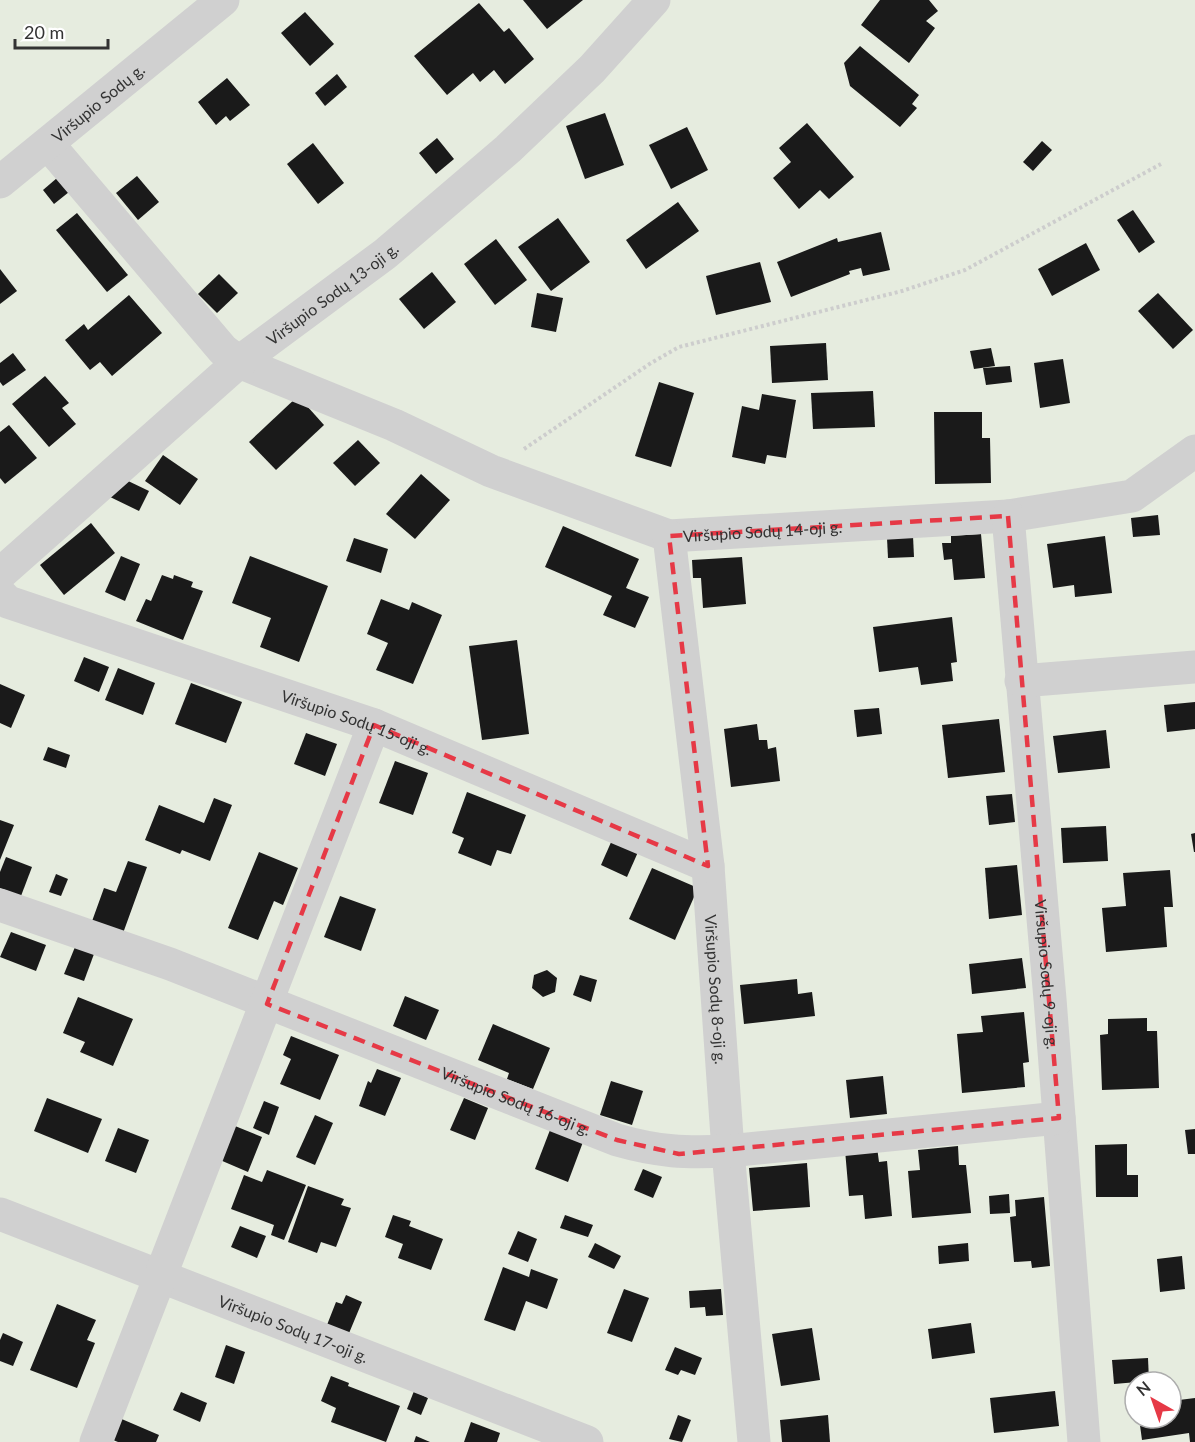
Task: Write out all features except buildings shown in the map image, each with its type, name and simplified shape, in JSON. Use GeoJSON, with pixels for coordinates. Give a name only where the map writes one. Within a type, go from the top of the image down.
{"type":"FeatureCollection","features":[{"type":"Feature","properties":{"kind":"street","name":"Viršupio Sodų g."},"geometry":{"type":"LineString","coordinates":[[0,182],[223,0]]}},
{"type":"Feature","properties":{"kind":"street","name":"Viršupio Sodų 13-oji g."},"geometry":{"type":"LineString","coordinates":[[0,574],[239,362],[385,254],[508,149],[592,69],[654,0]]}},
{"type":"Feature","properties":{"kind":"street","name":"Viršupio Sodų 14-oji g."},"geometry":{"type":"LineString","coordinates":[[48,144],[223,350],[239,362],[394,425],[491,471],[669,536],[1008,516],[1132,496],[1195,451]]}},
{"type":"Feature","properties":{"kind":"street","name":"Viršupio Sodų 9-oji g."},"geometry":{"type":"LineString","coordinates":[[1008,516],[1084,1442]]}},
{"type":"Feature","properties":{"kind":"street","name":"Viršupio Sodų 8-oji g."},"geometry":{"type":"LineString","coordinates":[[669,536],[708,866],[728,1151],[754,1442]]}},
{"type":"Feature","properties":{"kind":"street","name":"Viršupio Sodų 15-oji g."},"geometry":{"type":"LineString","coordinates":[[0,594],[8,602],[374,724],[708,866]]}},
{"type":"Feature","properties":{"kind":"street"},"geometry":{"type":"LineString","coordinates":[[1021,681],[1195,667]]}},
{"type":"Feature","properties":{"kind":"street"},"geometry":{"type":"LineString","coordinates":[[96,1442],[374,724]]}},
{"type":"Feature","properties":{"kind":"street","name":"Viršupio Sodų 16-oji g."},"geometry":{"type":"LineString","coordinates":[[0,905],[170,964],[617,1140],[679,1154],[1059,1118]]}},
{"type":"Feature","properties":{"kind":"street","name":"Viršupio Sodų 17-oji g."},"geometry":{"type":"LineString","coordinates":[[0,1214],[587,1442]]}},
{"type":"Feature","properties":{"kind":"path"},"geometry":{"type":"LineString","coordinates":[[491,471],[651,363],[679,347],[902,291],[965,270],[1161,164]]}},
{"type":"Feature","properties":{"kind":"highlighted area"},"geometry":{"type":"Polygon","coordinates":[[[1008,516],[1059,1118],[679,1154],[617,1140],[267,1004],[374,725],[708,866],[669,536],[1008,516]]]}},
{"type":"Feature","properties":{"kind":"shaded area"},"geometry":{"type":"Polygon","coordinates":[[[0,0],[1195,0],[1195,1442],[0,1442],[0,0]]]}}]}
